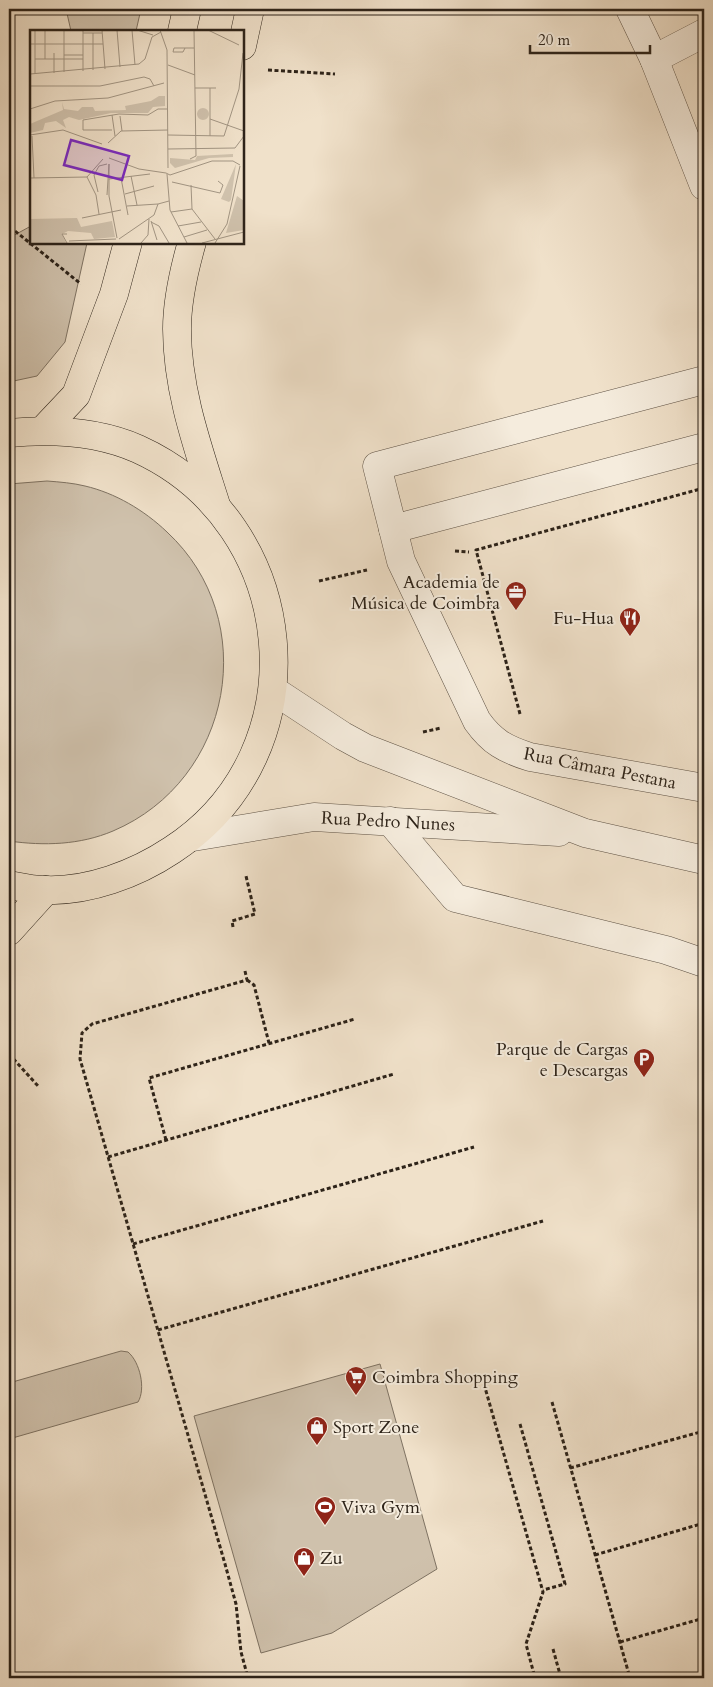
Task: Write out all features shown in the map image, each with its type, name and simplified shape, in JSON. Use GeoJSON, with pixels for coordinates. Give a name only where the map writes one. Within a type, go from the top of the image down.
{"type":"FeatureCollection","features":[{"type":"Feature","properties":{"kind":"main road"},"geometry":{"type":"LineString","coordinates":[[182,30],[188,9]]}},
{"type":"Feature","properties":{"kind":"main road"},"geometry":{"type":"LineString","coordinates":[[244,37],[250,9]]}},
{"type":"Feature","properties":{"kind":"main road"},"geometry":{"type":"LineString","coordinates":[[42,430],[76,395],[114,294],[127,244]]}},
{"type":"Feature","properties":{"kind":"main road"},"geometry":{"type":"LineString","coordinates":[[192,244],[179,304],[177,328],[179,369],[188,415],[216,506]]}},
{"type":"Feature","properties":{"kind":"main road"},"geometry":{"type":"LineString","coordinates":[[9,433],[42,430],[92,434],[138,449],[180,474],[216,506],[246,548],[265,595],[274,642],[273,690],[264,731],[247,771],[222,807],[193,837],[148,866],[98,884],[46,890],[9,885]]}},
{"type":"Feature","properties":{"kind":"main road"},"geometry":{"type":"LineString","coordinates":[[9,931],[46,890]]}},
{"type":"Feature","properties":{"kind":"street"},"geometry":{"type":"LineString","coordinates":[[630,9],[654,59],[704,186]]}},
{"type":"Feature","properties":{"kind":"street"},"geometry":{"type":"LineString","coordinates":[[654,59],[704,33]]}},
{"type":"Feature","properties":{"kind":"street","name":"Rua Câmara Pestana"},"geometry":{"type":"LineString","coordinates":[[704,380],[377,466],[401,561],[477,720],[488,737],[510,750],[530,757],[704,788]]}},
{"type":"Feature","properties":{"kind":"street"},"geometry":{"type":"LineString","coordinates":[[393,529],[704,447]]}},
{"type":"Feature","properties":{"kind":"street","name":"Rua Pedro Nunes"},"geometry":{"type":"LineString","coordinates":[[273,690],[343,736],[365,748],[585,833],[704,860]]}},
{"type":"Feature","properties":{"kind":"street","name":"Rua Pedro Nunes"},"geometry":{"type":"LineString","coordinates":[[193,837],[314,817],[585,833]]}},
{"type":"Feature","properties":{"kind":"street"},"geometry":{"type":"LineString","coordinates":[[390,821],[455,898],[666,950],[704,963]]}},
{"type":"Feature","properties":{"kind":"path"},"geometry":{"type":"LineString","coordinates":[[266,69],[335,74]]}},
{"type":"Feature","properties":{"kind":"path"},"geometry":{"type":"LineString","coordinates":[[10,227],[30,243]]}},
{"type":"Feature","properties":{"kind":"path"},"geometry":{"type":"LineString","coordinates":[[31,244],[86,288]]}},
{"type":"Feature","properties":{"kind":"path"},"geometry":{"type":"LineString","coordinates":[[515,696],[476,550],[704,488]]}},
{"type":"Feature","properties":{"kind":"path"},"geometry":{"type":"LineString","coordinates":[[319,581],[370,569]]}},
{"type":"Feature","properties":{"kind":"path"},"geometry":{"type":"LineString","coordinates":[[233,927],[232,921],[256,914],[246,876]]}},
{"type":"Feature","properties":{"kind":"path"},"geometry":{"type":"LineString","coordinates":[[245,971],[247,980],[254,985],[269,1043]]}},
{"type":"Feature","properties":{"kind":"path"},"geometry":{"type":"LineString","coordinates":[[247,980],[92,1024],[82,1033],[80,1059],[236,1604],[241,1652],[248,1678]]}},
{"type":"Feature","properties":{"kind":"path"},"geometry":{"type":"LineString","coordinates":[[166,1140],[149,1078],[355,1019]]}},
{"type":"Feature","properties":{"kind":"path"},"geometry":{"type":"LineString","coordinates":[[9,1054],[38,1086]]}},
{"type":"Feature","properties":{"kind":"path"},"geometry":{"type":"LineString","coordinates":[[77,1075],[84,1073]]}},
{"type":"Feature","properties":{"kind":"path"},"geometry":{"type":"LineString","coordinates":[[108,1157],[394,1074]]}},
{"type":"Feature","properties":{"kind":"path"},"geometry":{"type":"LineString","coordinates":[[133,1244],[474,1147]]}},
{"type":"Feature","properties":{"kind":"path"},"geometry":{"type":"LineString","coordinates":[[158,1330],[542,1221]]}},
{"type":"Feature","properties":{"kind":"path"},"geometry":{"type":"LineString","coordinates":[[484,1384],[542,1590],[526,1644],[535,1678]]}},
{"type":"Feature","properties":{"kind":"path"},"geometry":{"type":"LineString","coordinates":[[552,1402],[630,1678]]}},
{"type":"Feature","properties":{"kind":"path"},"geometry":{"type":"LineString","coordinates":[[520,1424],[565,1584],[542,1590]]}},
{"type":"Feature","properties":{"kind":"path"},"geometry":{"type":"LineString","coordinates":[[570,1468],[704,1431]]}},
{"type":"Feature","properties":{"kind":"path"},"geometry":{"type":"LineString","coordinates":[[595,1555],[704,1523]]}},
{"type":"Feature","properties":{"kind":"path"},"geometry":{"type":"LineString","coordinates":[[620,1642],[704,1618]]}},
{"type":"Feature","properties":{"kind":"path"},"geometry":{"type":"LineString","coordinates":[[553,1649],[561,1678]]}},
{"type":"Feature","properties":{"kind":"shaded area"},"geometry":{"type":"Polygon","coordinates":[[[66,9],[141,9],[136,30],[71,30],[66,9]]]}},
{"type":"Feature","properties":{"kind":"shaded area"},"geometry":{"type":"Polygon","coordinates":[[[30,227],[30,244],[87,244],[65,342],[37,376],[9,382],[9,238],[30,227]]]}},
{"type":"Feature","properties":{"kind":"shaded area"},"geometry":{"type":"Polygon","coordinates":[[[47,481],[80,485],[107,493],[129,503],[167,532],[197,568],[216,609],[223,652],[221,695],[208,737],[185,775],[154,807],[113,831],[100,836],[75,842],[35,844],[9,841],[9,484],[47,481]]]}},
{"type":"Feature","properties":{"kind":"shaded area"},"geometry":{"type":"Polygon","coordinates":[[[121,1351],[128,1352],[132,1356],[139,1369],[142,1390],[138,1402],[9,1439],[9,1383],[121,1351]]]}},
{"type":"Feature","properties":{"kind":"shaded area","name":"Viva Gym"},"geometry":{"type":"Polygon","coordinates":[[[380,1364],[437,1569],[332,1633],[261,1653],[194,1416],[380,1364]]]}},
{"type":"Feature","properties":{"kind":"place","name":"Academia de Música de Coimbra"},"geometry":{"type":"Point","coordinates":[516,611]}},
{"type":"Feature","properties":{"kind":"place","name":"Fu-Hua"},"geometry":{"type":"Point","coordinates":[630,637]}},
{"type":"Feature","properties":{"kind":"place","name":"Parque de Cargas e Descargas"},"geometry":{"type":"Point","coordinates":[644,1078]}},
{"type":"Feature","properties":{"kind":"place","name":"Coimbra Shopping"},"geometry":{"type":"Point","coordinates":[356,1396]}},
{"type":"Feature","properties":{"kind":"place","name":"Sport Zone"},"geometry":{"type":"Point","coordinates":[317,1446]}},
{"type":"Feature","properties":{"kind":"place","name":"Viva Gym"},"geometry":{"type":"Point","coordinates":[325,1526]}},
{"type":"Feature","properties":{"kind":"place","name":"Zu"},"geometry":{"type":"Point","coordinates":[304,1577]}}]}
